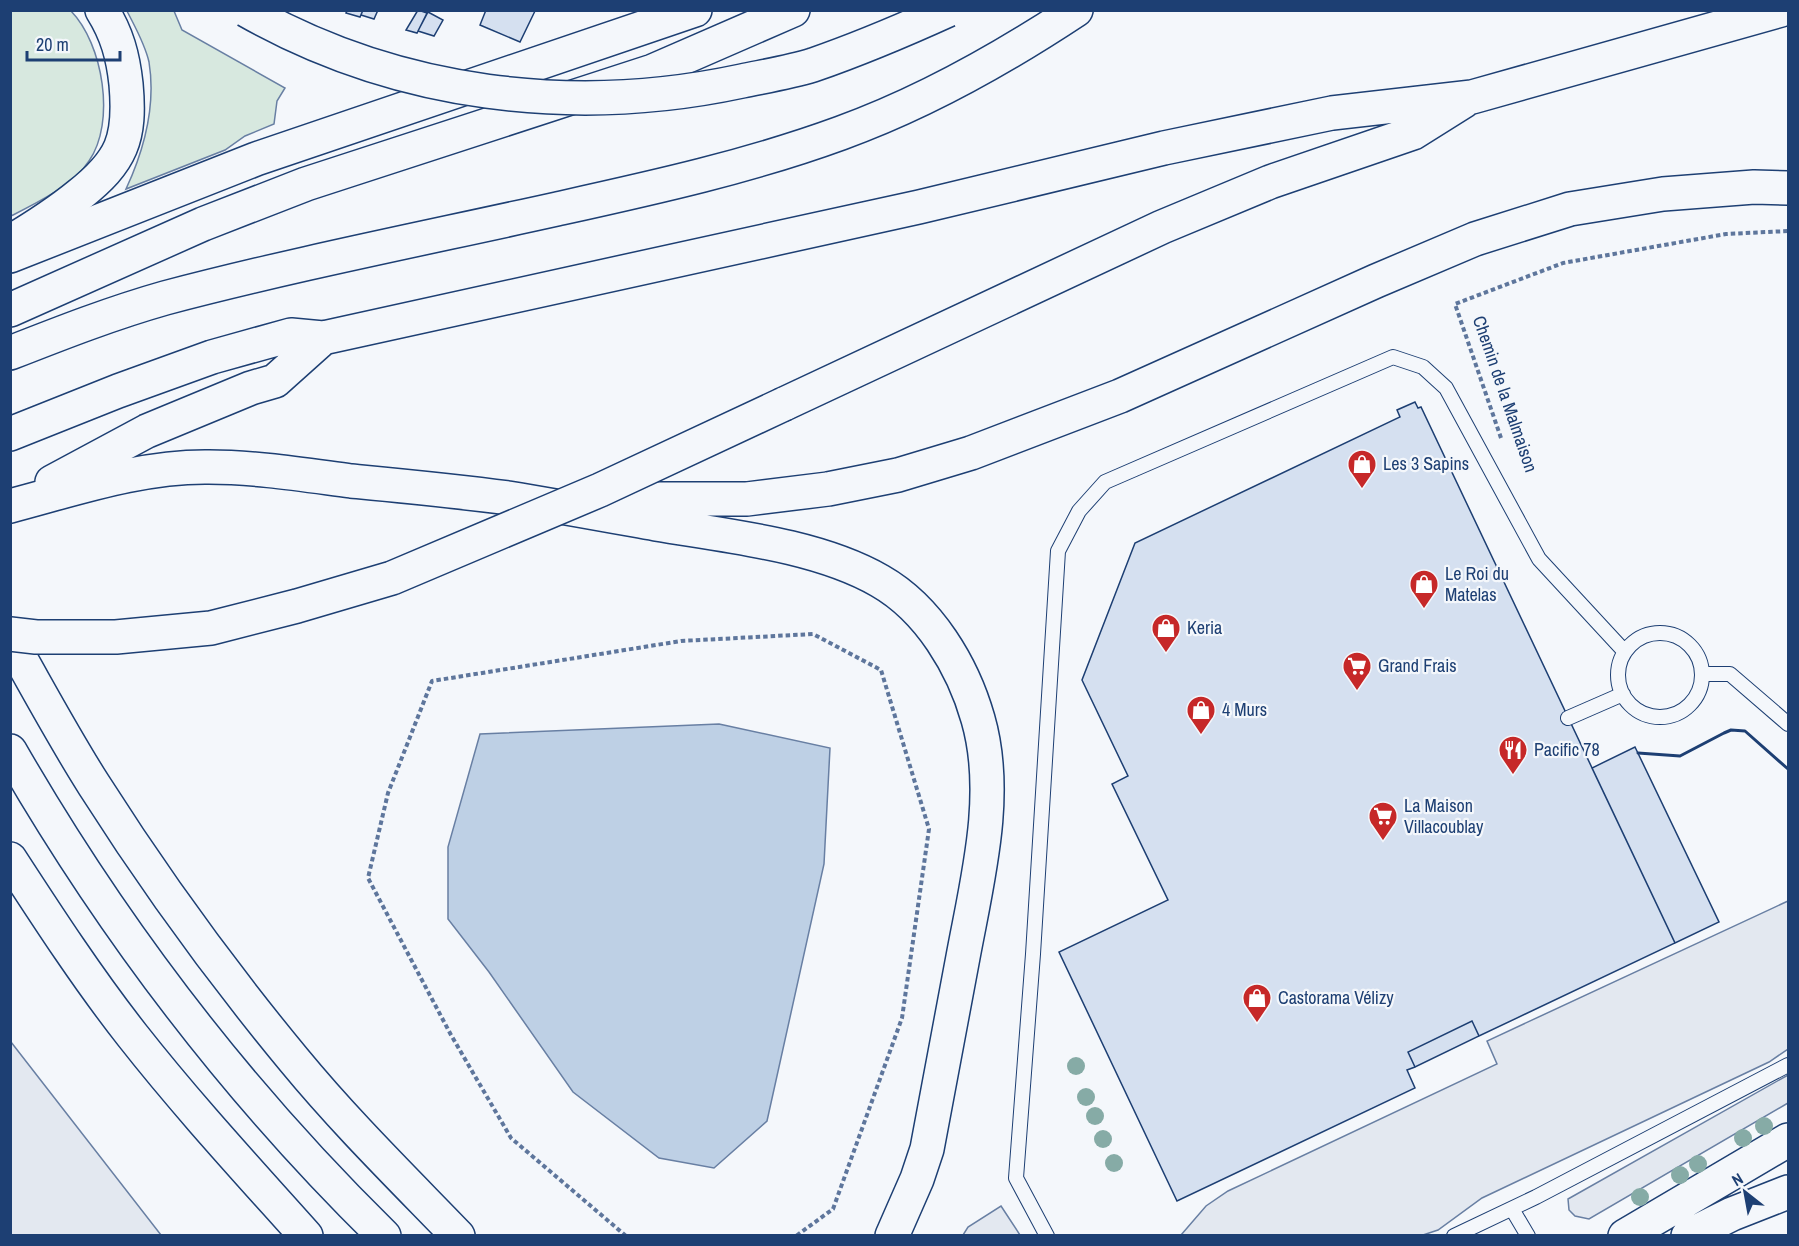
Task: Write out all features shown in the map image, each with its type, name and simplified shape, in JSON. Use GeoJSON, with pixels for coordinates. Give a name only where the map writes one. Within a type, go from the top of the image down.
{"type":"FeatureCollection","features":[{"type":"Feature","properties":{"kind":"main road"},"geometry":{"type":"LineString","coordinates":[[10,242],[56,214],[102,177],[115,158],[123,140],[127,119],[123,59],[113,27],[102,10]]}},
{"type":"Feature","properties":{"kind":"main road"},"geometry":{"type":"LineString","coordinates":[[246,10],[312,43],[375,66],[440,84],[541,97],[588,99],[642,97],[698,91],[811,65],[948,10]]}},
{"type":"Feature","properties":{"kind":"main road"},"geometry":{"type":"LineString","coordinates":[[10,256],[256,159],[695,10]]}},
{"type":"Feature","properties":{"kind":"main road"},"geometry":{"type":"LineString","coordinates":[[10,310],[202,224],[296,188],[653,71],[794,10]]}},
{"type":"Feature","properties":{"kind":"main road"},"geometry":{"type":"LineString","coordinates":[[10,353],[73,328],[163,299],[294,267],[693,178],[790,151],[844,132],[923,98],[1000,58],[1076,10]]}},
{"type":"Feature","properties":{"kind":"main road"},"geometry":{"type":"LineString","coordinates":[[10,434],[107,395],[212,357],[291,335],[323,338],[919,207],[1164,148],[1332,113],[1472,97],[1781,10]]}},
{"type":"Feature","properties":{"kind":"main road"},"geometry":{"type":"LineString","coordinates":[[10,634],[36,637],[116,637],[211,628],[381,582],[453,554],[589,494],[1162,227],[1270,182],[1413,133],[1472,97]]}},
{"type":"Feature","properties":{"kind":"main road"},"geometry":{"type":"LineString","coordinates":[[506,498],[747,499],[828,489],[898,475],[971,453],[1120,396],[1475,239],[1570,209],[1663,194],[1754,187],[1788,188]]}},
{"type":"Feature","properties":{"kind":"main road"},"geometry":{"type":"LineString","coordinates":[[10,505],[147,431],[251,388],[275,381],[323,338]]}},
{"type":"Feature","properties":{"kind":"main road"},"geometry":{"type":"LineString","coordinates":[[10,505],[145,472],[209,467],[282,473],[506,498],[744,539],[806,552],[848,565],[882,582],[907,601],[928,623],[949,652],[966,685],[979,720],[987,786],[985,843],[927,1149],[917,1179],[892,1236]]}},
{"type":"Feature","properties":{"kind":"main road"},"geometry":{"type":"LineString","coordinates":[[10,640],[93,784],[163,889],[240,993],[338,1112],[458,1236]]}},
{"type":"Feature","properties":{"kind":"main road"},"geometry":{"type":"LineString","coordinates":[[10,751],[38,800],[152,969],[294,1143],[384,1236]]}},
{"type":"Feature","properties":{"kind":"main road"},"geometry":{"type":"LineString","coordinates":[[10,859],[52,923],[132,1035],[306,1236]]}},
{"type":"Feature","properties":{"kind":"main road"},"geometry":{"type":"LineString","coordinates":[[1625,1236],[1788,1140]]}},
{"type":"Feature","properties":{"kind":"main road"},"geometry":{"type":"LineString","coordinates":[[1688,1236],[1732,1214],[1788,1192]]}},
{"type":"Feature","properties":{"kind":"main road"},"geometry":{"type":"LineString","coordinates":[[425,1202],[467,1236]]}},
{"type":"Feature","properties":{"kind":"lane"},"geometry":{"type":"LineString","coordinates":[[1047,1236],[1016,1178],[1033,954],[1058,551],[1079,511],[1105,482],[1393,357],[1423,366],[1446,388],[1539,559],[1625,652]]}},
{"type":"Feature","properties":{"kind":"lane"},"geometry":{"type":"LineString","coordinates":[[1654,634],[1677,637],[1687,643],[1695,652],[1702,674],[1700,688],[1694,700],[1683,710],[1671,716],[1656,717],[1643,714],[1631,705],[1623,694],[1618,680],[1619,666],[1625,652],[1643,638],[1654,634]]}},
{"type":"Feature","properties":{"kind":"lane"},"geometry":{"type":"LineString","coordinates":[[1702,674],[1730,674],[1788,724]]}},
{"type":"Feature","properties":{"kind":"lane"},"geometry":{"type":"LineString","coordinates":[[1568,718],[1623,694]]}},
{"type":"Feature","properties":{"kind":"lane"},"geometry":{"type":"LineString","coordinates":[[1454,1236],[1512,1209],[1788,1065]]}},
{"type":"Feature","properties":{"kind":"lane"},"geometry":{"type":"LineString","coordinates":[[1512,1209],[1528,1236]]}},
{"type":"Feature","properties":{"kind":"path","name":"Chemin de la Malmaison"},"geometry":{"type":"LineString","coordinates":[[1504,445],[1455,304],[1563,263],[1726,234],[1788,231]]}},
{"type":"Feature","properties":{"kind":"path"},"geometry":{"type":"LineString","coordinates":[[626,1236],[511,1138],[440,1014],[368,878],[388,794],[432,681],[681,641],[813,634],[881,670],[929,829],[902,1018],[833,1209],[796,1236]]}},
{"type":"Feature","properties":{"kind":"shaded area"},"geometry":{"type":"Polygon","coordinates":[[[11,10],[71,11],[82,25],[91,43],[98,63],[104,105],[97,145],[82,170],[64,186],[11,216],[11,10]]]}},
{"type":"Feature","properties":{"kind":"shaded area"},"geometry":{"type":"Polygon","coordinates":[[[127,11],[174,11],[182,30],[285,88],[277,101],[274,124],[245,136],[225,150],[126,189],[143,143],[151,94],[147,55],[127,11]]]}},
{"type":"Feature","properties":{"kind":"shaded area"},"geometry":{"type":"Polygon","coordinates":[[[1788,901],[1788,1049],[1769,1062],[1482,1198],[1438,1230],[1423,1235],[1181,1235],[1206,1206],[1228,1191],[1497,1064],[1487,1041],[1788,901]]]}},
{"type":"Feature","properties":{"kind":"shaded area"},"geometry":{"type":"Polygon","coordinates":[[[11,1042],[161,1235],[11,1235],[11,1042]]]}},
{"type":"Feature","properties":{"kind":"shaded area"},"geometry":{"type":"Polygon","coordinates":[[[1788,1075],[1788,1103],[1589,1219],[1575,1216],[1569,1210],[1568,1199],[1788,1075]]]}},
{"type":"Feature","properties":{"kind":"shaded area"},"geometry":{"type":"Polygon","coordinates":[[[1001,1206],[1020,1235],[963,1235],[968,1227],[1001,1206]]]}},
{"type":"Feature","properties":{"kind":"water"},"geometry":{"type":"Polygon","coordinates":[[[719,724],[830,748],[824,864],[767,1121],[714,1168],[659,1158],[573,1092],[489,972],[448,919],[448,847],[480,734],[719,724]]]}},
{"type":"Feature","properties":{"kind":"building"},"geometry":{"type":"Polygon","coordinates":[[[347,10],[363,10],[360,17],[346,13],[347,10]]]}},
{"type":"Feature","properties":{"kind":"building"},"geometry":{"type":"Polygon","coordinates":[[[363,10],[378,10],[374,19],[361,15],[363,10]]]}},
{"type":"Feature","properties":{"kind":"building"},"geometry":{"type":"Polygon","coordinates":[[[418,10],[427,13],[417,33],[406,30],[418,10]]]}},
{"type":"Feature","properties":{"kind":"building"},"geometry":{"type":"Polygon","coordinates":[[[486,10],[535,11],[520,42],[480,25],[486,10]]]}},
{"type":"Feature","properties":{"kind":"building"},"geometry":{"type":"Polygon","coordinates":[[[428,12],[443,20],[434,36],[418,31],[428,12]]]}},
{"type":"Feature","properties":{"kind":"building","name":"La Maison Villacoublay"},"geometry":{"type":"Polygon","coordinates":[[[1415,402],[1418,408],[1421,407],[1675,943],[1479,1036],[1472,1021],[1408,1052],[1415,1067],[1407,1070],[1415,1088],[1177,1201],[1059,952],[1168,900],[1112,784],[1128,776],[1082,680],[1135,543],[1400,417],[1397,410],[1415,402]]]}},
{"type":"Feature","properties":{"kind":"building"},"geometry":{"type":"Polygon","coordinates":[[[1635,747],[1719,922],[1675,943],[1592,768],[1635,747]]]}},
{"type":"Feature","properties":{"kind":"building"},"geometry":{"type":"Polygon","coordinates":[[[1472,1021],[1479,1036],[1415,1067],[1408,1052],[1472,1021]]]}},
{"type":"Feature","properties":{"kind":"wall"},"geometry":{"type":"LineString","coordinates":[[1638,753],[1680,756],[1731,730],[1745,731],[1788,769]]}},
{"type":"Feature","properties":{"kind":"place","name":"Les 3 Sapins"},"geometry":{"type":"Point","coordinates":[1362,490]}},
{"type":"Feature","properties":{"kind":"place","name":"Le Roi du Matelas"},"geometry":{"type":"Point","coordinates":[1424,610]}},
{"type":"Feature","properties":{"kind":"place","name":"Keria"},"geometry":{"type":"Point","coordinates":[1166,654]}},
{"type":"Feature","properties":{"kind":"place","name":"Grand Frais"},"geometry":{"type":"Point","coordinates":[1357,692]}},
{"type":"Feature","properties":{"kind":"place","name":"4 Murs"},"geometry":{"type":"Point","coordinates":[1201,736]}},
{"type":"Feature","properties":{"kind":"place","name":"Pacific 78"},"geometry":{"type":"Point","coordinates":[1513,776]}},
{"type":"Feature","properties":{"kind":"place","name":"La Maison Villacoublay"},"geometry":{"type":"Point","coordinates":[1383,842]}},
{"type":"Feature","properties":{"kind":"place","name":"Castorama Vélizy"},"geometry":{"type":"Point","coordinates":[1257,1024]}}]}
